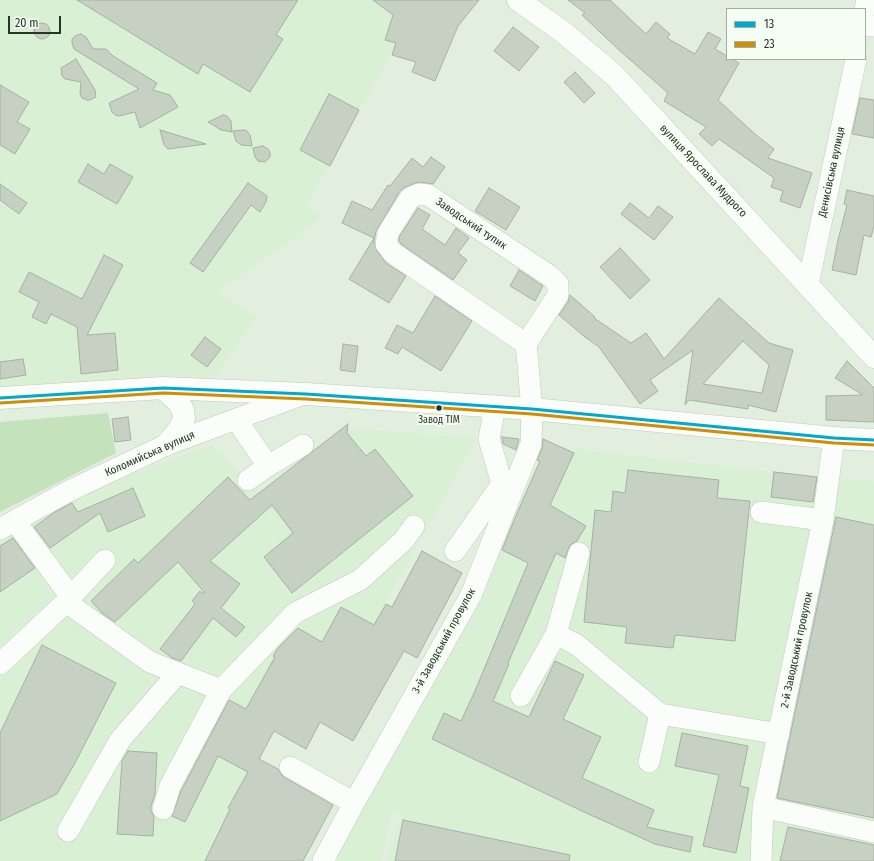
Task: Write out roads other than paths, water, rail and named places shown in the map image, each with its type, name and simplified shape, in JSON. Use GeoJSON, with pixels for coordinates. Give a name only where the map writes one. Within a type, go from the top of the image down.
{"type":"FeatureCollection","features":[{"type":"Feature","properties":{"kind":"main road","name":"вулиця Ярослава Мудрого"},"geometry":{"type":"LineString","coordinates":[[518,0],[563,32],[614,75],[874,357]]}},
{"type":"Feature","properties":{"kind":"main road"},"geometry":{"type":"LineString","coordinates":[[163,388],[179,403],[183,410],[184,418],[181,427],[166,445]]}},
{"type":"Feature","properties":{"kind":"main road"},"geometry":{"type":"LineString","coordinates":[[0,398],[163,388],[306,394],[495,406],[834,438],[874,440]]}},
{"type":"Feature","properties":{"kind":"street","name":"Денисівська вулиця"},"geometry":{"type":"LineString","coordinates":[[808,284],[856,60]]}},
{"type":"Feature","properties":{"kind":"street","name":"Заводський тупик"},"geometry":{"type":"LineString","coordinates":[[419,194],[428,196],[550,276],[558,284],[558,295],[526,344],[393,253],[386,244],[388,233],[410,198],[419,194]]}},
{"type":"Feature","properties":{"kind":"street"},"geometry":{"type":"LineString","coordinates":[[526,344],[532,409]]}},
{"type":"Feature","properties":{"kind":"street","name":"Коломийська вулиця"},"geometry":{"type":"LineString","coordinates":[[7,525],[66,492],[166,445],[306,394]]}},
{"type":"Feature","properties":{"kind":"street"},"geometry":{"type":"LineString","coordinates":[[455,551],[502,484],[490,439],[495,406]]}},
{"type":"Feature","properties":{"kind":"street","name":"3-й Заводський провулок"},"geometry":{"type":"LineString","coordinates":[[323,861],[471,595],[528,454],[531,444],[532,409]]}},
{"type":"Feature","properties":{"kind":"street"},"geometry":{"type":"LineString","coordinates":[[236,419],[268,466]]}},
{"type":"Feature","properties":{"kind":"street","name":"2-й Заводський провулок"},"geometry":{"type":"LineString","coordinates":[[761,861],[763,808],[823,520],[834,438]]}},
{"type":"Feature","properties":{"kind":"street"},"geometry":{"type":"LineString","coordinates":[[248,480],[303,445]]}},
{"type":"Feature","properties":{"kind":"street"},"geometry":{"type":"LineString","coordinates":[[761,512],[823,520]]}},
{"type":"Feature","properties":{"kind":"street"},"geometry":{"type":"LineString","coordinates":[[7,525],[68,600],[150,662],[221,690]]}},
{"type":"Feature","properties":{"kind":"street"},"geometry":{"type":"LineString","coordinates":[[163,809],[170,786],[221,690],[295,613],[360,580],[403,541],[414,526]]}},
{"type":"Feature","properties":{"kind":"street"},"geometry":{"type":"LineString","coordinates":[[520,696],[556,634],[579,553]]}},
{"type":"Feature","properties":{"kind":"street"},"geometry":{"type":"LineString","coordinates":[[0,664],[68,600],[105,560]]}},
{"type":"Feature","properties":{"kind":"street"},"geometry":{"type":"LineString","coordinates":[[556,634],[576,645],[660,714],[779,734]]}},
{"type":"Feature","properties":{"kind":"street"},"geometry":{"type":"LineString","coordinates":[[68,831],[120,740],[178,673]]}},
{"type":"Feature","properties":{"kind":"street"},"geometry":{"type":"LineString","coordinates":[[649,762],[660,714]]}},
{"type":"Feature","properties":{"kind":"street"},"geometry":{"type":"LineString","coordinates":[[290,767],[354,803]]}},
{"type":"Feature","properties":{"kind":"street"},"geometry":{"type":"LineString","coordinates":[[763,808],[874,832]]}},
{"type":"Feature","properties":{"kind":"place","name":"Завод ТІМ"},"geometry":{"type":"Point","coordinates":[439,408]}}]}
